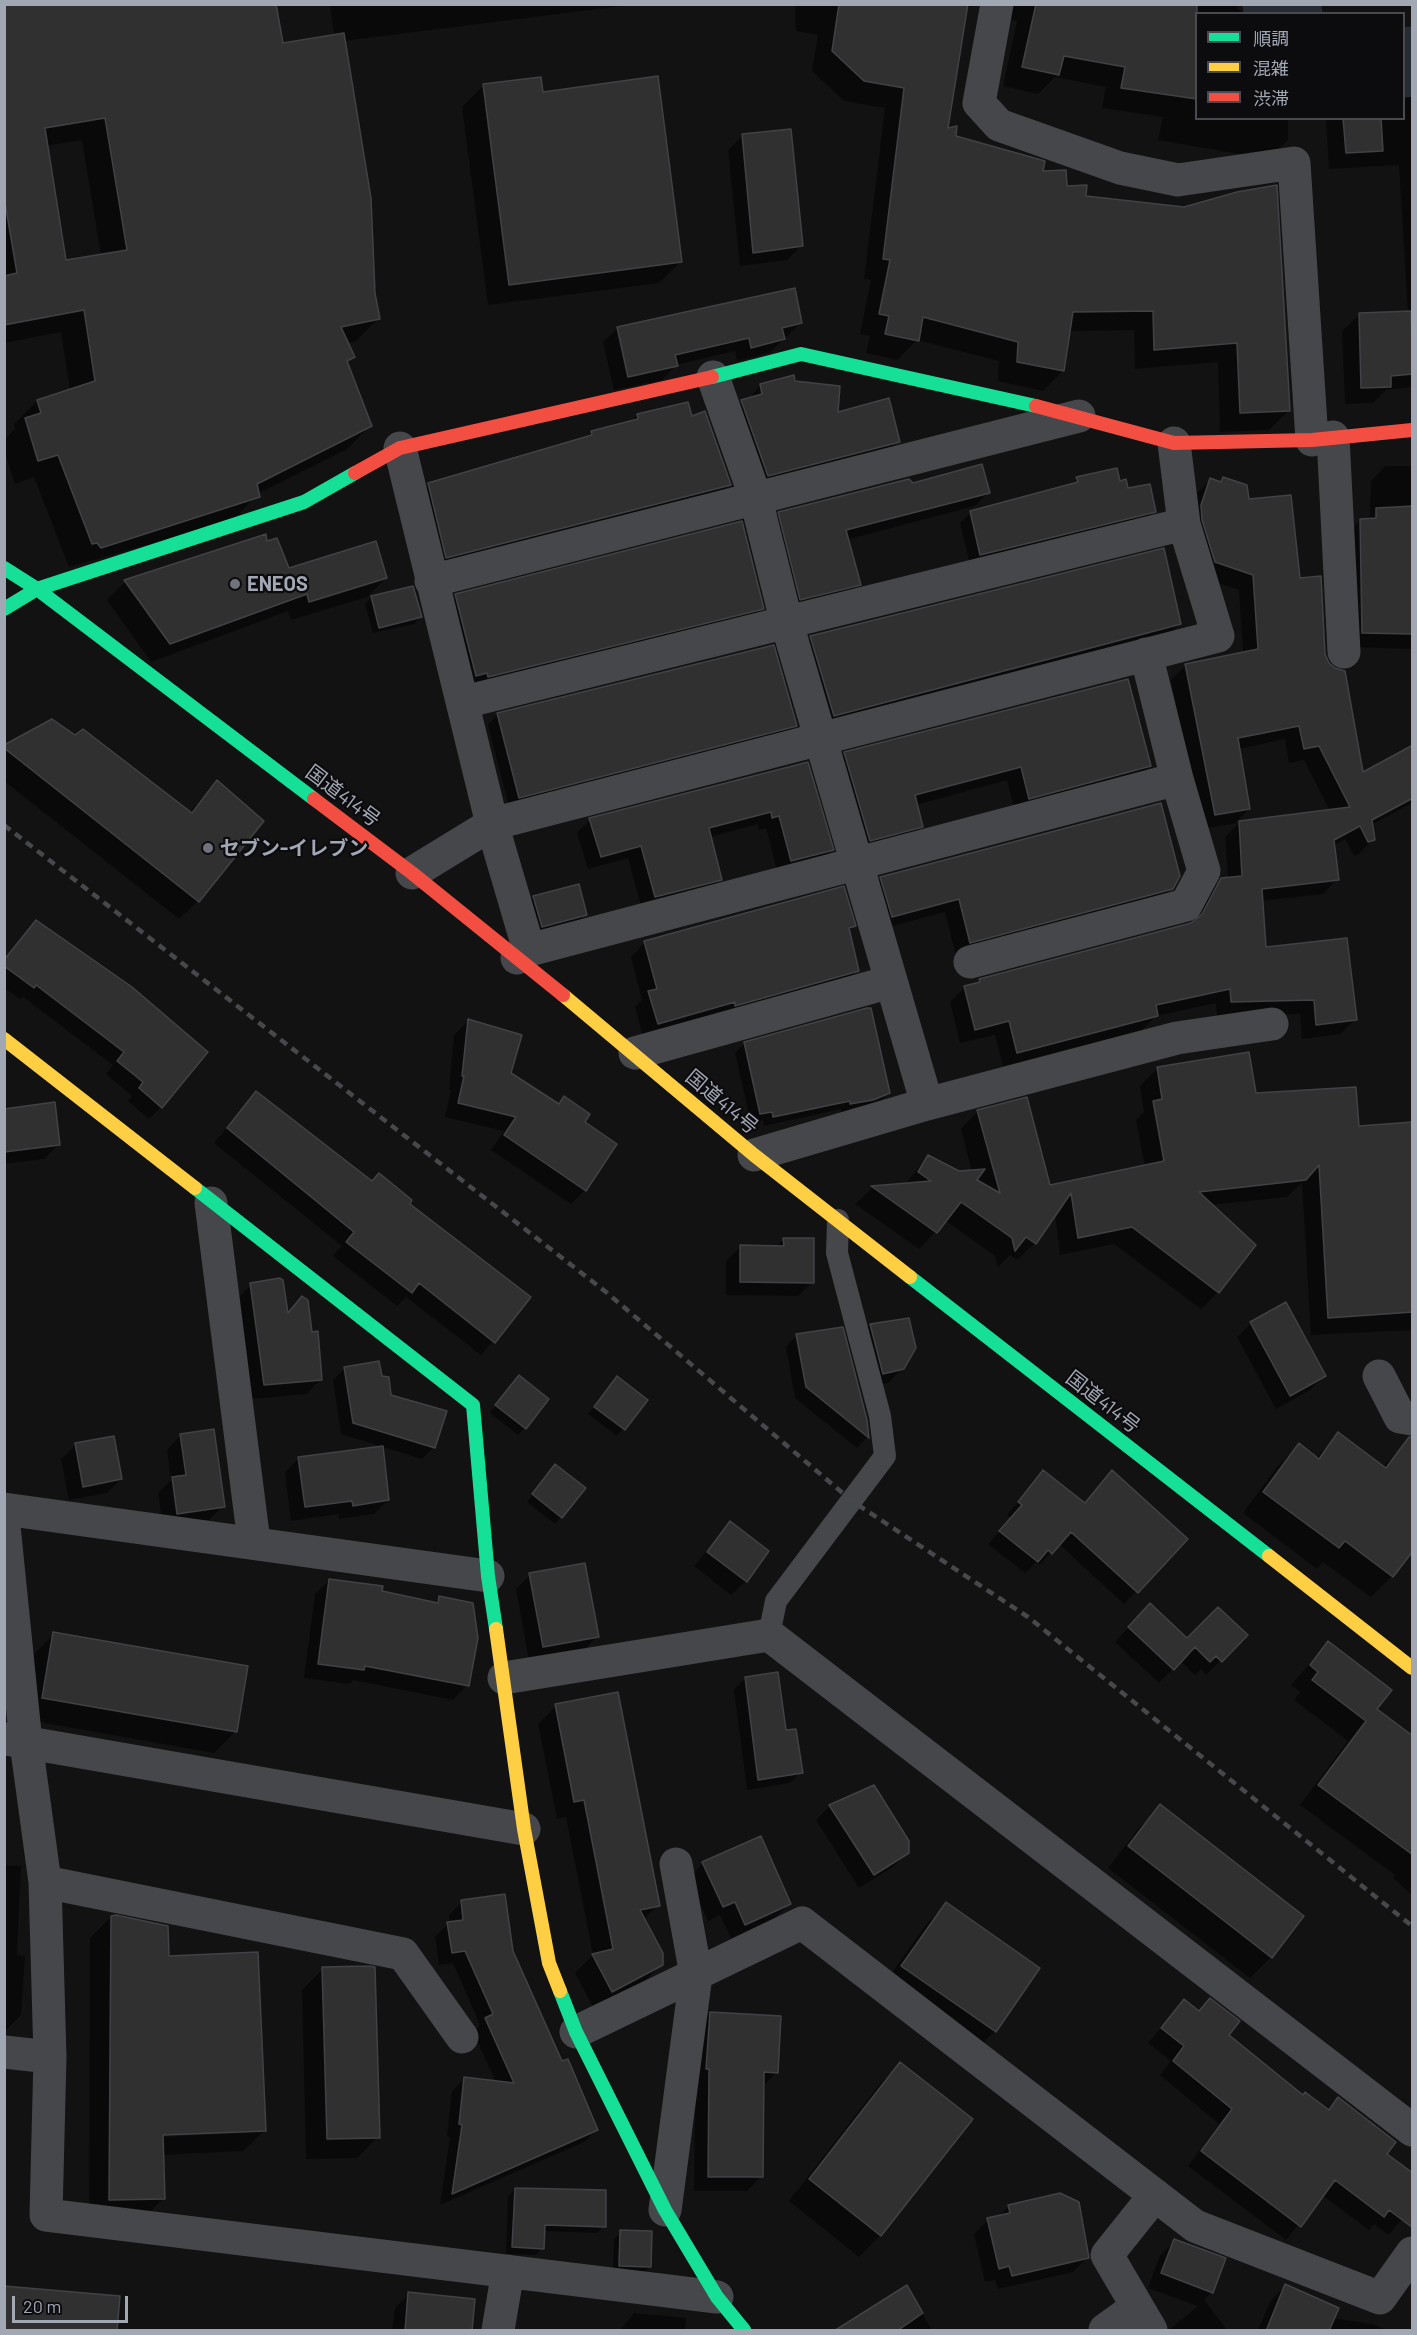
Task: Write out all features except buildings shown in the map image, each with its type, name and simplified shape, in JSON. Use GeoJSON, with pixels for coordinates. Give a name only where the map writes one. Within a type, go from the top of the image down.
{"type":"FeatureCollection","features":[{"type":"Feature","properties":{"kind":"main road"},"geometry":{"type":"LineString","coordinates":[[4,609],[37,589],[304,502],[400,448],[713,377],[801,354],[1079,416],[1174,443],[1322,438],[1413,430]]}},
{"type":"Feature","properties":{"kind":"main road","name":"国道414号"},"geometry":{"type":"LineString","coordinates":[[4,568],[37,589],[412,873],[523,954],[754,1155],[1413,1668]]}},
{"type":"Feature","properties":{"kind":"main road"},"geometry":{"type":"LineString","coordinates":[[4,1040],[473,1405],[488,1576],[524,1829],[549,1963],[576,2032],[665,2210],[717,2296],[744,2331]]}},
{"type":"Feature","properties":{"kind":"street"},"geometry":{"type":"LineString","coordinates":[[997,4],[979,103],[999,125],[1119,168],[1178,180],[1294,163],[1344,652]]}},
{"type":"Feature","properties":{"kind":"street"},"geometry":{"type":"LineString","coordinates":[[713,377],[756,499],[786,620],[859,864],[890,982],[927,1104]]}},
{"type":"Feature","properties":{"kind":"street"},"geometry":{"type":"LineString","coordinates":[[431,581],[1079,416]]}},
{"type":"Feature","properties":{"kind":"street"},"geometry":{"type":"LineString","coordinates":[[412,873],[492,824],[821,736],[1218,636],[1184,524],[1174,443]]}},
{"type":"Feature","properties":{"kind":"street"},"geometry":{"type":"LineString","coordinates":[[400,448],[431,581],[464,702],[523,954],[1178,779]]}},
{"type":"Feature","properties":{"kind":"street"},"geometry":{"type":"LineString","coordinates":[[464,702],[786,620],[1184,524]]}},
{"type":"Feature","properties":{"kind":"street"},"geometry":{"type":"LineString","coordinates":[[970,962],[1186,905],[1204,871],[1146,654]]}},
{"type":"Feature","properties":{"kind":"street"},"geometry":{"type":"LineString","coordinates":[[635,1053],[890,982]]}},
{"type":"Feature","properties":{"kind":"street"},"geometry":{"type":"LineString","coordinates":[[754,1155],[927,1104],[1177,1038],[1272,1024]]}},
{"type":"Feature","properties":{"kind":"street"},"geometry":{"type":"LineString","coordinates":[[211,1203],[254,1542]]}},
{"type":"Feature","properties":{"kind":"street"},"geometry":{"type":"LineString","coordinates":[[1380,1376],[1400,1417],[1413,1419]]}},
{"type":"Feature","properties":{"kind":"street"},"geometry":{"type":"LineString","coordinates":[[4,1509],[488,1576]]}},
{"type":"Feature","properties":{"kind":"street"},"geometry":{"type":"LineString","coordinates":[[4,1526],[15,1741],[45,1882],[50,2056],[46,2215],[717,2296]]}},
{"type":"Feature","properties":{"kind":"street"},"geometry":{"type":"LineString","coordinates":[[504,1678],[768,1635],[1413,2130]]}},
{"type":"Feature","properties":{"kind":"street"},"geometry":{"type":"LineString","coordinates":[[15,1741],[524,1829]]}},
{"type":"Feature","properties":{"kind":"street"},"geometry":{"type":"LineString","coordinates":[[665,2210],[696,1975],[676,1864]]}},
{"type":"Feature","properties":{"kind":"street"},"geometry":{"type":"LineString","coordinates":[[45,1882],[403,1954],[462,2037]]}},
{"type":"Feature","properties":{"kind":"street"},"geometry":{"type":"LineString","coordinates":[[576,2032],[802,1923],[1196,2226],[1380,2298],[1413,2253]]}},
{"type":"Feature","properties":{"kind":"street"},"geometry":{"type":"LineString","coordinates":[[4,2052],[50,2056]]}},
{"type":"Feature","properties":{"kind":"street"},"geometry":{"type":"LineString","coordinates":[[1105,2331],[1144,2319],[1107,2255],[1155,2195]]}},
{"type":"Feature","properties":{"kind":"street"},"geometry":{"type":"LineString","coordinates":[[498,2331],[508,2271]]}},
{"type":"Feature","properties":{"kind":"lane"},"geometry":{"type":"LineString","coordinates":[[768,1635],[776,1601],[885,1456],[880,1416],[837,1253],[838,1220]]}},
{"type":"Feature","properties":{"kind":"waterway"},"geometry":{"type":"LineString","coordinates":[[1277,4],[1286,12]]}},
{"type":"Feature","properties":{"kind":"waterway"},"geometry":{"type":"LineString","coordinates":[[1405,63],[1412,61]]}},
{"type":"Feature","properties":{"kind":"railway"},"geometry":{"type":"LineString","coordinates":[[4,825],[606,1292],[852,1501],[1028,1617],[1412,1926]]}},
{"type":"Feature","properties":{"kind":"traffic: fast"},"geometry":{"type":"LineString","coordinates":[[712,377],[801,354],[1036,406]]}},
{"type":"Feature","properties":{"kind":"traffic: fast"},"geometry":{"type":"LineString","coordinates":[[4,609],[37,589],[304,502],[355,473]]}},
{"type":"Feature","properties":{"kind":"traffic: fast"},"geometry":{"type":"LineString","coordinates":[[4,568],[37,589],[314,799]]}},
{"type":"Feature","properties":{"kind":"traffic: fast"},"geometry":{"type":"LineString","coordinates":[[195,1188],[473,1405],[488,1576],[496,1629]]}},
{"type":"Feature","properties":{"kind":"traffic: fast"},"geometry":{"type":"LineString","coordinates":[[910,1277],[1269,1556]]}},
{"type":"Feature","properties":{"kind":"traffic: fast"},"geometry":{"type":"LineString","coordinates":[[560,1991],[576,2032],[665,2210],[717,2297],[744,2330]]}},
{"type":"Feature","properties":{"kind":"traffic: slow"},"geometry":{"type":"LineString","coordinates":[[563,995],[754,1155],[910,1277]]}},
{"type":"Feature","properties":{"kind":"traffic: slow"},"geometry":{"type":"LineString","coordinates":[[4,1039],[195,1188]]}},
{"type":"Feature","properties":{"kind":"traffic: slow"},"geometry":{"type":"LineString","coordinates":[[1269,1556],[1412,1668]]}},
{"type":"Feature","properties":{"kind":"traffic: slow"},"geometry":{"type":"LineString","coordinates":[[496,1629],[524,1829],[549,1963],[560,1991]]}},
{"type":"Feature","properties":{"kind":"traffic: jam"},"geometry":{"type":"LineString","coordinates":[[355,473],[400,448],[712,377]]}},
{"type":"Feature","properties":{"kind":"traffic: jam"},"geometry":{"type":"LineString","coordinates":[[1036,406],[1174,443],[1312,440],[1412,430]]}},
{"type":"Feature","properties":{"kind":"traffic: jam"},"geometry":{"type":"LineString","coordinates":[[314,799],[412,873],[563,995]]}},
{"type":"Feature","properties":{"kind":"place","name":"ENEOS"},"geometry":{"type":"Point","coordinates":[235,584]}},
{"type":"Feature","properties":{"kind":"place","name":"セブン-イレブン"},"geometry":{"type":"Point","coordinates":[208,848]}}]}
